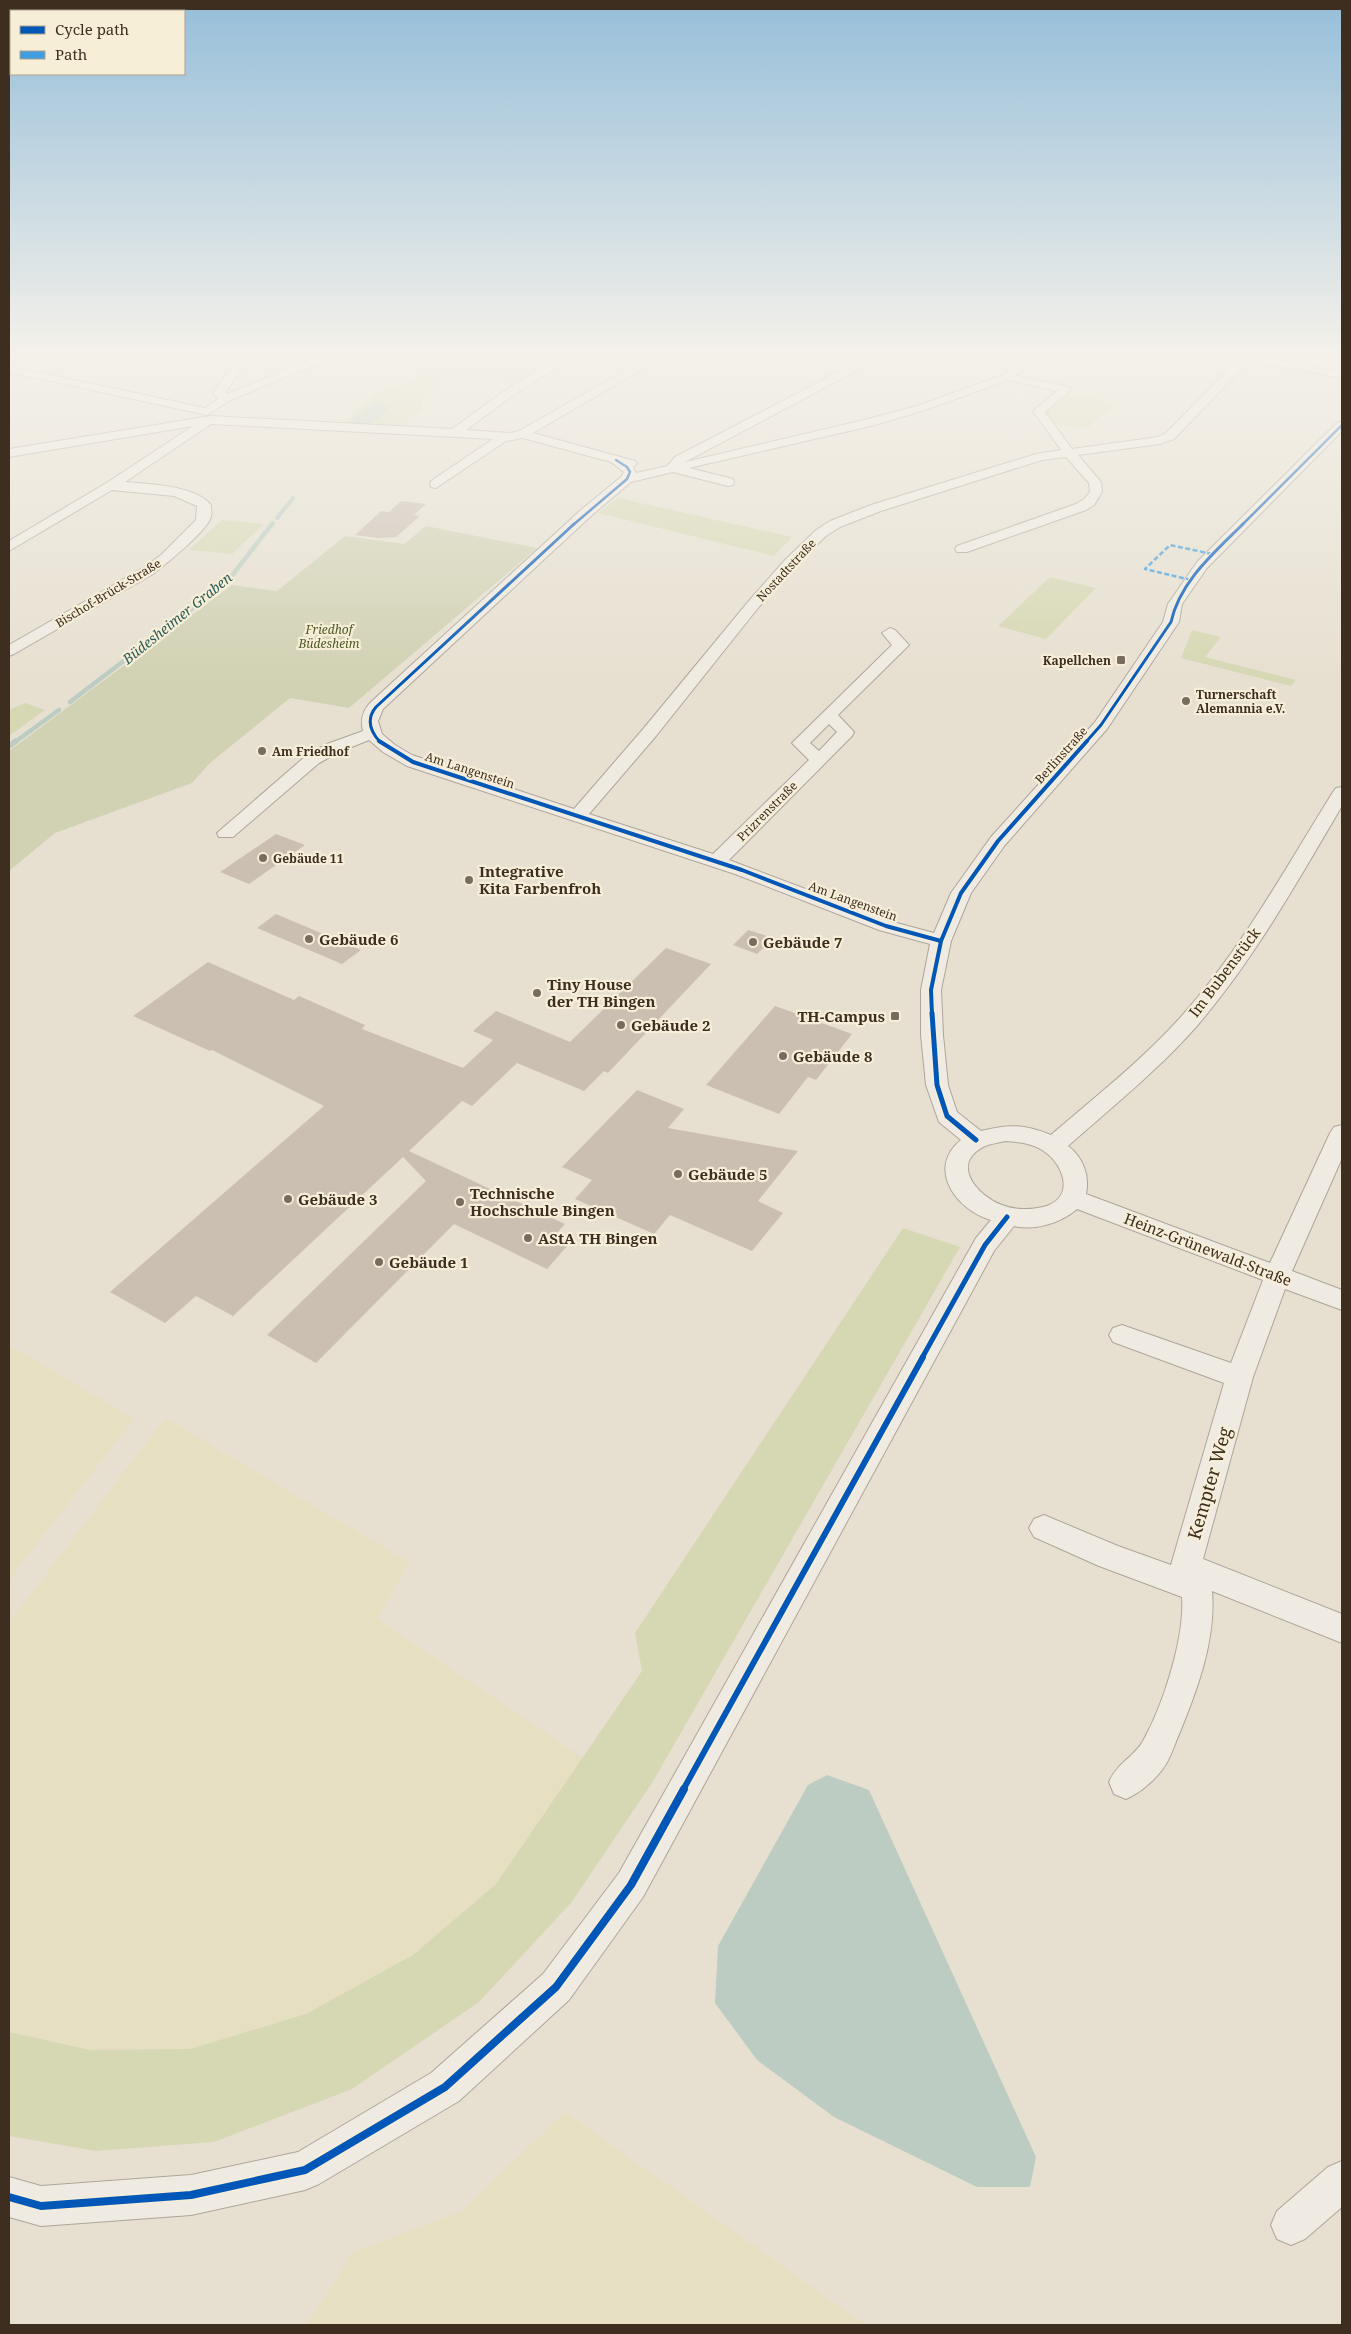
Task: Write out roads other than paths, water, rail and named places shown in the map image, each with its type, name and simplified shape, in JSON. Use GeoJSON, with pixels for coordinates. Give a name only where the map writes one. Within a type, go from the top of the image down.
{"type":"FeatureCollection","features":[{"type":"Feature","properties":{"kind":"street"},"geometry":{"type":"LineString","coordinates":[[9,547],[112,485],[146,461]]}},
{"type":"Feature","properties":{"kind":"street"},"geometry":{"type":"LineString","coordinates":[[436,484],[467,461]]}},
{"type":"Feature","properties":{"kind":"street"},"geometry":{"type":"LineString","coordinates":[[617,461],[627,467],[630,472],[627,479]]}},
{"type":"Feature","properties":{"kind":"street"},"geometry":{"type":"LineString","coordinates":[[621,461],[728,482]]}},
{"type":"Feature","properties":{"kind":"street"},"geometry":{"type":"LineString","coordinates":[[666,469],[678,461]]}},
{"type":"Feature","properties":{"kind":"street"},"geometry":{"type":"LineString","coordinates":[[226,833],[312,758],[373,733],[370,722],[372,711],[383,700],[587,512],[627,479],[704,461]]}},
{"type":"Feature","properties":{"kind":"street","name":"Nostadtstraße"},"geometry":{"type":"LineString","coordinates":[[576,816],[650,732],[790,562],[821,533],[855,516],[924,492],[1027,461]]}},
{"type":"Feature","properties":{"kind":"street"},"geometry":{"type":"LineString","coordinates":[[962,549],[1082,507],[1089,502],[1096,492],[1095,482],[1076,461]]}},
{"type":"Feature","properties":{"kind":"street","name":"Berlinstraße"},"geometry":{"type":"LineString","coordinates":[[976,1140],[947,1116],[937,1085],[932,1035],[931,990],[941,941],[961,893],[998,841],[1101,725],[1171,622],[1175,604],[1191,580],[1212,554],[1307,461]]}},
{"type":"Feature","properties":{"kind":"street","name":"Bischof-Brück-Straße"},"geometry":{"type":"LineString","coordinates":[[9,651],[148,571],[166,558],[204,517],[204,505],[199,499],[112,485]]}},
{"type":"Feature","properties":{"kind":"street"},"geometry":{"type":"LineString","coordinates":[[818,760],[800,743],[901,646],[890,633]]}},
{"type":"Feature","properties":{"kind":"street","name":"Prizrenstraße"},"geometry":{"type":"LineString","coordinates":[[716,862],[846,732],[829,715]]}},
{"type":"Feature","properties":{"kind":"street","name":"Am Langenstein"},"geometry":{"type":"LineString","coordinates":[[373,733],[388,748],[413,762],[716,862],[886,926],[941,941]]}},
{"type":"Feature","properties":{"kind":"street","name":"Im Bubenstück"},"geometry":{"type":"LineString","coordinates":[[1053,1146],[1145,1066],[1204,1004],[1248,943],[1342,792]]}},
{"type":"Feature","properties":{"kind":"street"},"geometry":{"type":"LineString","coordinates":[[1014,1133],[1038,1138],[1053,1146],[1067,1157],[1075,1170],[1077,1184],[1073,1198],[1063,1209],[1047,1216],[1028,1219],[1007,1217],[989,1211],[962,1190],[956,1177],[956,1162],[962,1149],[976,1140],[989,1135],[1014,1133]]}},
{"type":"Feature","properties":{"kind":"street","name":"Kempter Weg"},"geometry":{"type":"LineString","coordinates":[[1126,1782],[1154,1754],[1175,1704],[1193,1647],[1198,1603],[1191,1577],[1239,1377],[1277,1276],[1342,1133]]}},
{"type":"Feature","properties":{"kind":"street","name":"Heinz-Grünewald-Straße"},"geometry":{"type":"LineString","coordinates":[[1073,1198],[1342,1300]]}},
{"type":"Feature","properties":{"kind":"street"},"geometry":{"type":"LineString","coordinates":[[9,2196],[41,2206],[191,2195],[305,2170],[445,2087],[556,1987],[630,1885],[985,1245],[1007,1217]]}},
{"type":"Feature","properties":{"kind":"street"},"geometry":{"type":"LineString","coordinates":[[1122,1335],[1239,1377]]}},
{"type":"Feature","properties":{"kind":"street"},"geometry":{"type":"LineString","coordinates":[[1044,1528],[1110,1557],[1191,1577],[1342,1629]]}},
{"type":"Feature","properties":{"kind":"street"},"geometry":{"type":"LineString","coordinates":[[1291,2225],[1342,2181]]}},
{"type":"Feature","properties":{"kind":"waterway","name":"Büdesheimer Graben"},"geometry":{"type":"LineString","coordinates":[[277,518],[293,498]]}},
{"type":"Feature","properties":{"kind":"waterway","name":"Büdesheimer Graben"},"geometry":{"type":"LineString","coordinates":[[70,702],[227,582],[272,524]]}},
{"type":"Feature","properties":{"kind":"waterway","name":"Büdesheimer Graben"},"geometry":{"type":"LineString","coordinates":[[15,742],[59,710]]}},
{"type":"Feature","properties":{"kind":"waterway","name":"Büdesheimer Graben"},"geometry":{"type":"LineString","coordinates":[[9,746],[16,741]]}},
{"type":"Feature","properties":{"kind":"place","name":"Kapellchen"},"geometry":{"type":"Point","coordinates":[1121,660]}},
{"type":"Feature","properties":{"kind":"place","name":"Turnerschaft Alemannia e.V."},"geometry":{"type":"Point","coordinates":[1186,701]}},
{"type":"Feature","properties":{"kind":"place","name":"Am Friedhof"},"geometry":{"type":"Point","coordinates":[262,751]}},
{"type":"Feature","properties":{"kind":"place","name":"Gebäude 11"},"geometry":{"type":"Point","coordinates":[263,858]}},
{"type":"Feature","properties":{"kind":"place","name":"Integrative Kita Farbenfroh"},"geometry":{"type":"Point","coordinates":[469,880]}},
{"type":"Feature","properties":{"kind":"place","name":"Gebäude 6"},"geometry":{"type":"Point","coordinates":[309,939]}},
{"type":"Feature","properties":{"kind":"place","name":"Gebäude 7"},"geometry":{"type":"Point","coordinates":[753,942]}},
{"type":"Feature","properties":{"kind":"place","name":"Tiny House der TH Bingen"},"geometry":{"type":"Point","coordinates":[537,993]}},
{"type":"Feature","properties":{"kind":"place","name":"TH-Campus"},"geometry":{"type":"Point","coordinates":[895,1016]}},
{"type":"Feature","properties":{"kind":"place","name":"Gebäude 2"},"geometry":{"type":"Point","coordinates":[621,1025]}},
{"type":"Feature","properties":{"kind":"place","name":"Gebäude 8"},"geometry":{"type":"Point","coordinates":[783,1056]}},
{"type":"Feature","properties":{"kind":"place","name":"Gebäude 5"},"geometry":{"type":"Point","coordinates":[678,1174]}},
{"type":"Feature","properties":{"kind":"place","name":"Gebäude 3"},"geometry":{"type":"Point","coordinates":[288,1199]}},
{"type":"Feature","properties":{"kind":"place","name":"Technische Hochschule Bingen"},"geometry":{"type":"Point","coordinates":[460,1202]}},
{"type":"Feature","properties":{"kind":"place","name":"AStA TH Bingen"},"geometry":{"type":"Point","coordinates":[528,1238]}},
{"type":"Feature","properties":{"kind":"place","name":"Gebäude 1"},"geometry":{"type":"Point","coordinates":[379,1262]}},
{"type":"Feature","properties":{"kind":"park label","name":"Friedhof Büdesheim"},"geometry":{"type":"Point","coordinates":[329,636]}}]}
